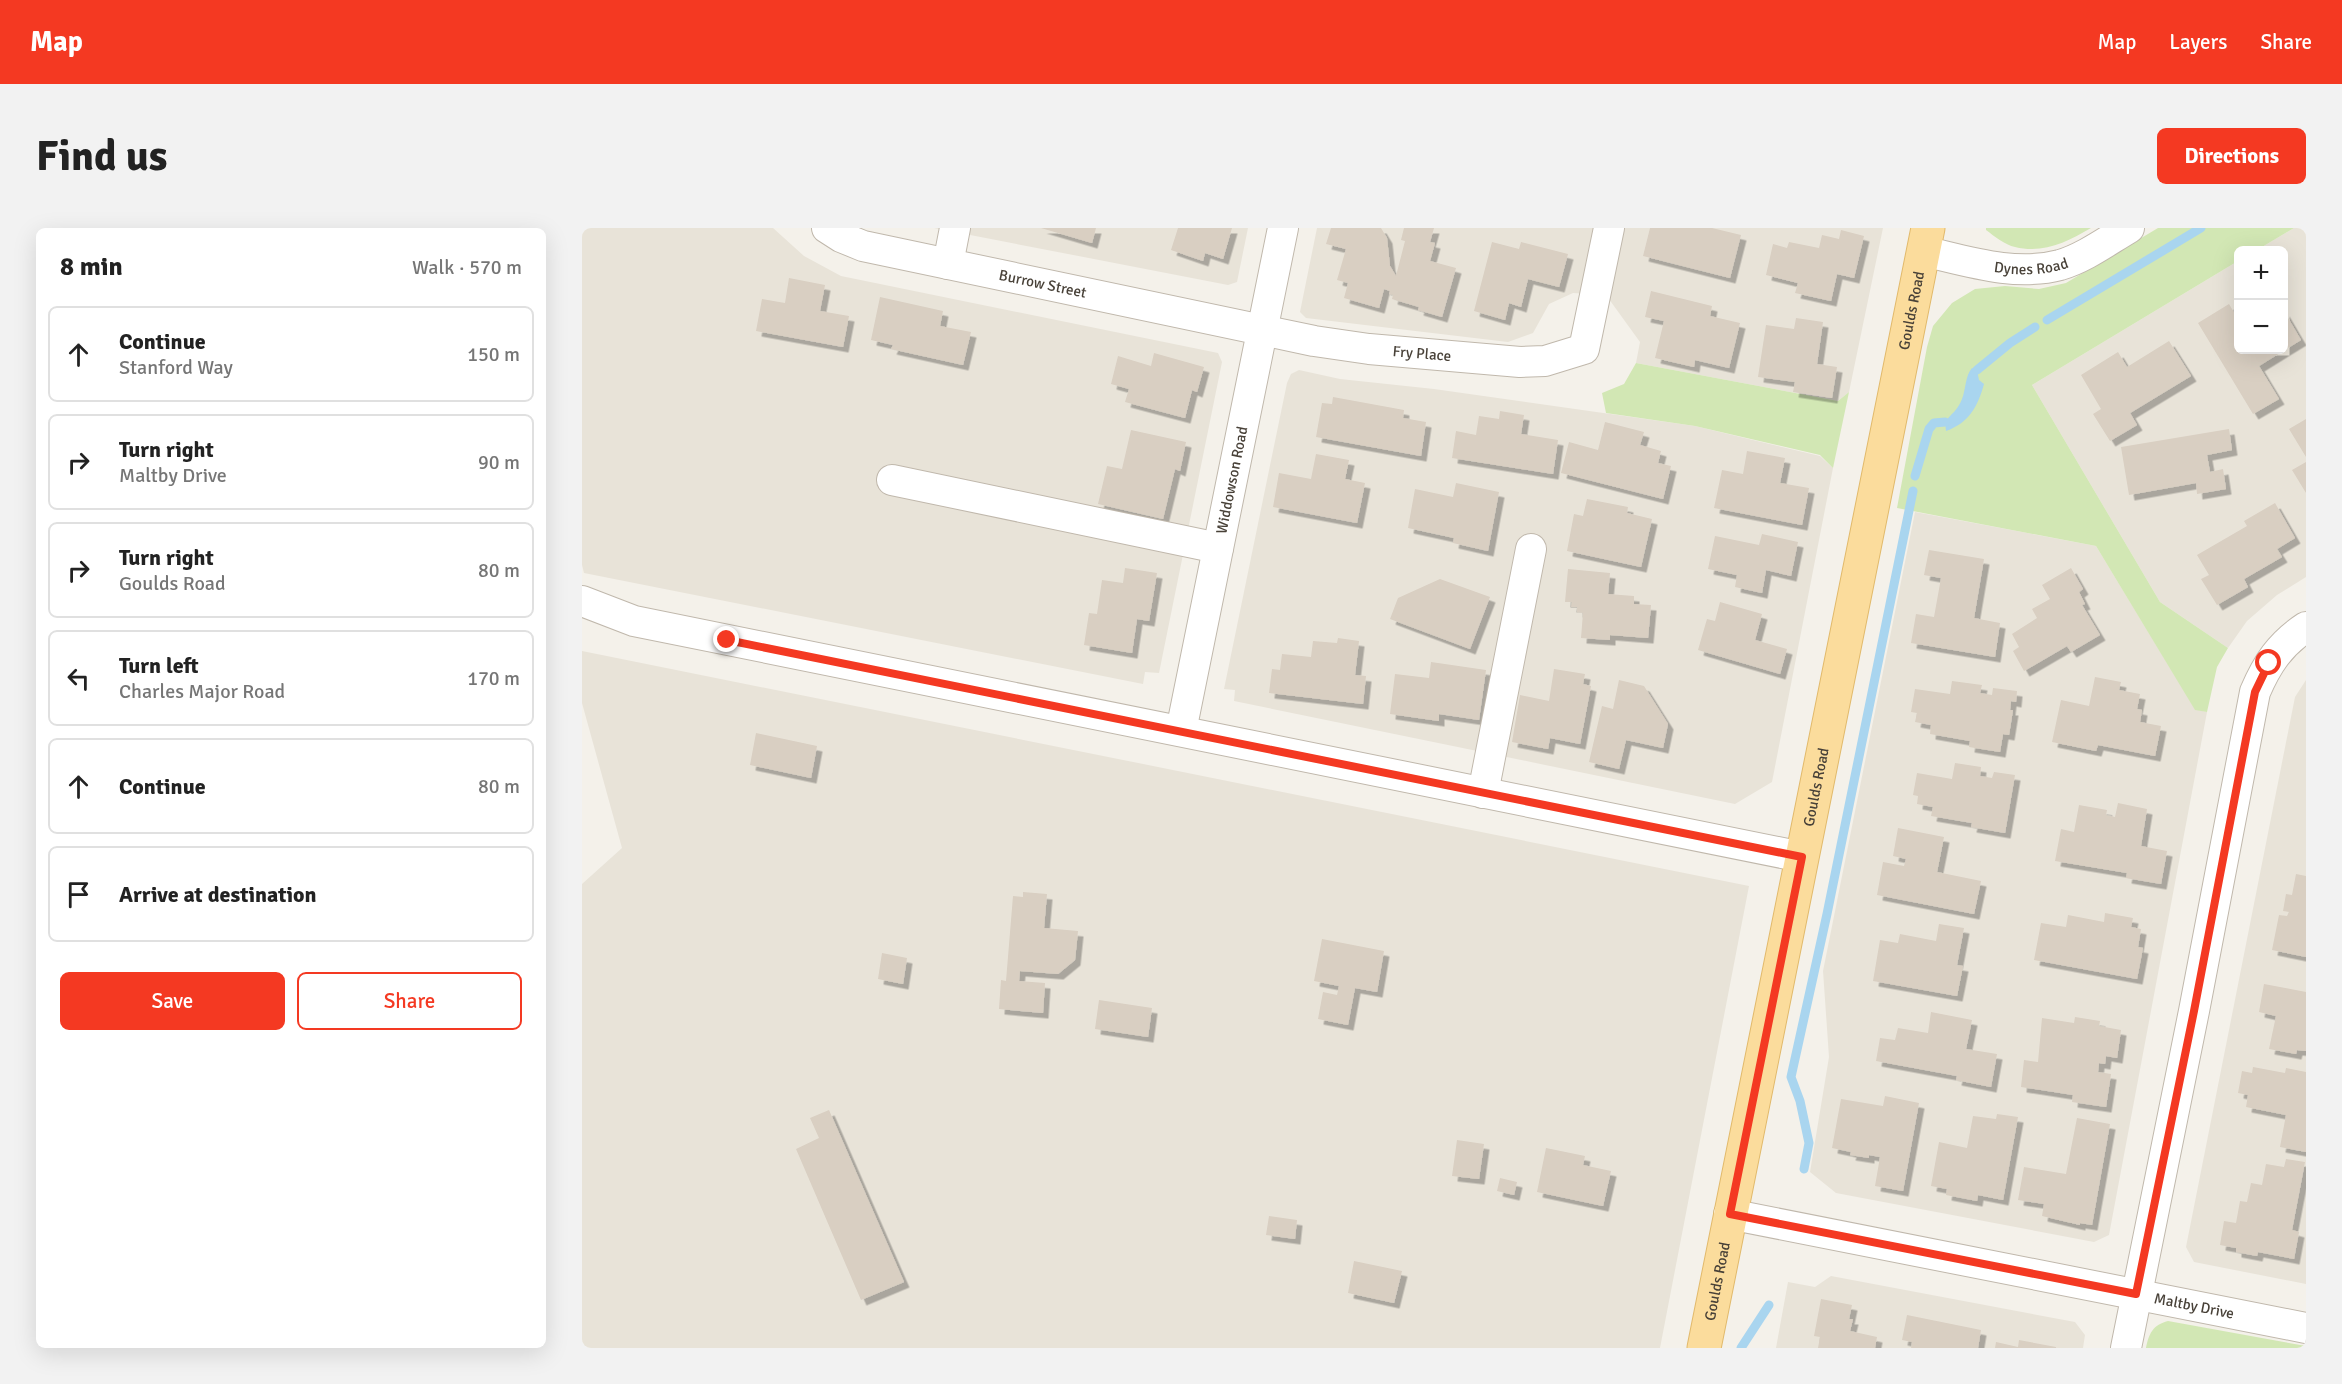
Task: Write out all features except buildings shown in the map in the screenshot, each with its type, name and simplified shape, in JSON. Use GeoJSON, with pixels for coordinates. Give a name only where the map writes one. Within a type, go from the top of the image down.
{"type":"FeatureCollection","features":[{"type":"Feature","properties":{"kind":"main road","name":"Goulds Road"},"geometry":{"type":"LineString","coordinates":[[1704,1348],[1926,240]]}},
{"type":"Feature","properties":{"kind":"street","name":"Burrow Street"},"geometry":{"type":"LineString","coordinates":[[827,228],[863,246],[1262,329]]}},
{"type":"Feature","properties":{"kind":"street"},"geometry":{"type":"LineString","coordinates":[[948,264],[955,228]]}},
{"type":"Feature","properties":{"kind":"street","name":"Widdowson Road"},"geometry":{"type":"LineString","coordinates":[[1181,731],[1283,228]]}},
{"type":"Feature","properties":{"kind":"street","name":"Fry Place"},"geometry":{"type":"LineString","coordinates":[[1262,329],[1352,347],[1486,361],[1545,361],[1584,348],[1609,228]]}},
{"type":"Feature","properties":{"kind":"street","name":"Dynes Road"},"geometry":{"type":"LineString","coordinates":[[1926,240],[1990,265],[2033,270],[2061,264],[2087,253],[2129,228]]}},
{"type":"Feature","properties":{"kind":"street"},"geometry":{"type":"LineString","coordinates":[[892,480],[1218,548]]}},
{"type":"Feature","properties":{"kind":"street"},"geometry":{"type":"LineString","coordinates":[[1483,793],[1531,549]]}},
{"type":"Feature","properties":{"kind":"street"},"geometry":{"type":"LineString","coordinates":[[582,601],[634,621],[1802,857]]}},
{"type":"Feature","properties":{"kind":"street"},"geometry":{"type":"LineString","coordinates":[[2126,1348],[2255,692],[2274,654],[2291,637],[2306,627]]}},
{"type":"Feature","properties":{"kind":"street","name":"Maltby Drive"},"geometry":{"type":"LineString","coordinates":[[1730,1214],[2306,1328]]}},
{"type":"Feature","properties":{"kind":"shaded area"},"geometry":{"type":"Polygon","coordinates":[[[582,228],[773,228],[804,256],[841,276],[1218,353],[1222,362],[1159,673],[1145,672],[1143,684],[584,573],[582,565],[582,228]]]}},
{"type":"Feature","properties":{"kind":"shaded area"},"geometry":{"type":"Polygon","coordinates":[[[934,228],[1248,228],[1237,282],[1228,285],[934,228]]]}},
{"type":"Feature","properties":{"kind":"shaded area"},"geometry":{"type":"Polygon","coordinates":[[[1317,228],[1883,228],[1849,392],[1838,401],[1636,363],[1640,342],[1606,295],[1573,293],[1549,304],[1533,333],[1508,342],[1306,318],[1300,312],[1317,228]]]}},
{"type":"Feature","properties":{"kind":"shaded area"},"geometry":{"type":"Polygon","coordinates":[[[2294,228],[2306,228],[2306,577],[2277,595],[2247,621],[2228,648],[2160,602],[2032,385],[2234,263],[2234,354],[2288,354],[2288,246],[2264,246],[2294,228]]]}},
{"type":"Feature","properties":{"kind":"shaded area"},"geometry":{"type":"Polygon","coordinates":[[[1299,370],[1340,379],[1434,389],[1695,426],[1820,456],[1833,468],[1772,782],[1735,804],[1234,701],[1235,690],[1224,689],[1287,383],[1291,374],[1299,370]]]}},
{"type":"Feature","properties":{"kind":"shaded area"},"geometry":{"type":"Polygon","coordinates":[[[1915,512],[2096,546],[2195,709],[2207,712],[2109,1235],[2094,1242],[1836,1193],[1810,1172],[1829,1057],[1823,971],[1915,512]]]}},
{"type":"Feature","properties":{"kind":"shaded area"},"geometry":{"type":"Polygon","coordinates":[[[582,651],[1749,886],[1660,1348],[582,1348],[582,884],[622,848],[582,703],[582,651]]]}},
{"type":"Feature","properties":{"kind":"shaded area"},"geometry":{"type":"Polygon","coordinates":[[[2306,680],[2306,1284],[2194,1262],[2186,1247],[2295,697],[2306,680]]]}},
{"type":"Feature","properties":{"kind":"shaded area"},"geometry":{"type":"Polygon","coordinates":[[[1831,1276],[2075,1322],[2085,1335],[2083,1348],[1776,1348],[1788,1282],[1815,1287],[1831,1276]]]}},
{"type":"Feature","properties":{"kind":"green space"},"geometry":{"type":"Polygon","coordinates":[[[1986,228],[2091,228],[2064,242],[2045,248],[2025,249],[2007,244],[1986,228]]]}},
{"type":"Feature","properties":{"kind":"green space"},"geometry":{"type":"Polygon","coordinates":[[[2158,228],[2294,228],[2264,246],[2234,246],[2234,263],[2032,385],[2160,602],[2228,648],[2217,667],[2207,712],[2195,710],[2096,546],[1897,508],[1927,347],[1933,326],[1952,303],[1975,289],[2005,286],[2039,289],[2066,283],[2158,228]]]}},
{"type":"Feature","properties":{"kind":"green space"},"geometry":{"type":"Polygon","coordinates":[[[1636,363],[1838,401],[1849,392],[1833,468],[1820,455],[1695,426],[1606,413],[1602,393],[1624,384],[1636,363]]]}},
{"type":"Feature","properties":{"kind":"green space"},"geometry":{"type":"Polygon","coordinates":[[[2168,1321],[2306,1346],[2306,1348],[2146,1348],[2152,1330],[2168,1321]]]}},
{"type":"Feature","properties":{"kind":"water"},"geometry":{"type":"Polygon","coordinates":[[[1972,368],[1977,370],[1979,380],[1984,384],[1979,400],[1967,418],[1946,431],[1945,422],[1960,403],[1972,368]]]}},
{"type":"Feature","properties":{"kind":"waterway"},"geometry":{"type":"LineString","coordinates":[[2047,320],[2201,228]]}},
{"type":"Feature","properties":{"kind":"waterway"},"geometry":{"type":"LineString","coordinates":[[1977,370],[2010,343],[2035,327]]}},
{"type":"Feature","properties":{"kind":"waterway"},"geometry":{"type":"LineString","coordinates":[[1915,476],[1929,429],[1934,423],[1945,422]]}},
{"type":"Feature","properties":{"kind":"waterway"},"geometry":{"type":"LineString","coordinates":[[1804,1169],[1809,1143],[1800,1101],[1791,1077],[1827,914],[1913,491]]}},
{"type":"Feature","properties":{"kind":"waterway"},"geometry":{"type":"LineString","coordinates":[[1741,1348],[1769,1305]]}},
{"type":"Feature","properties":{"kind":"route"},"geometry":{"type":"LineString","coordinates":[[727,640],[1802,857],[1730,1214],[2136,1294],[2194,1011],[2255,692],[2269,663]]}}]}
